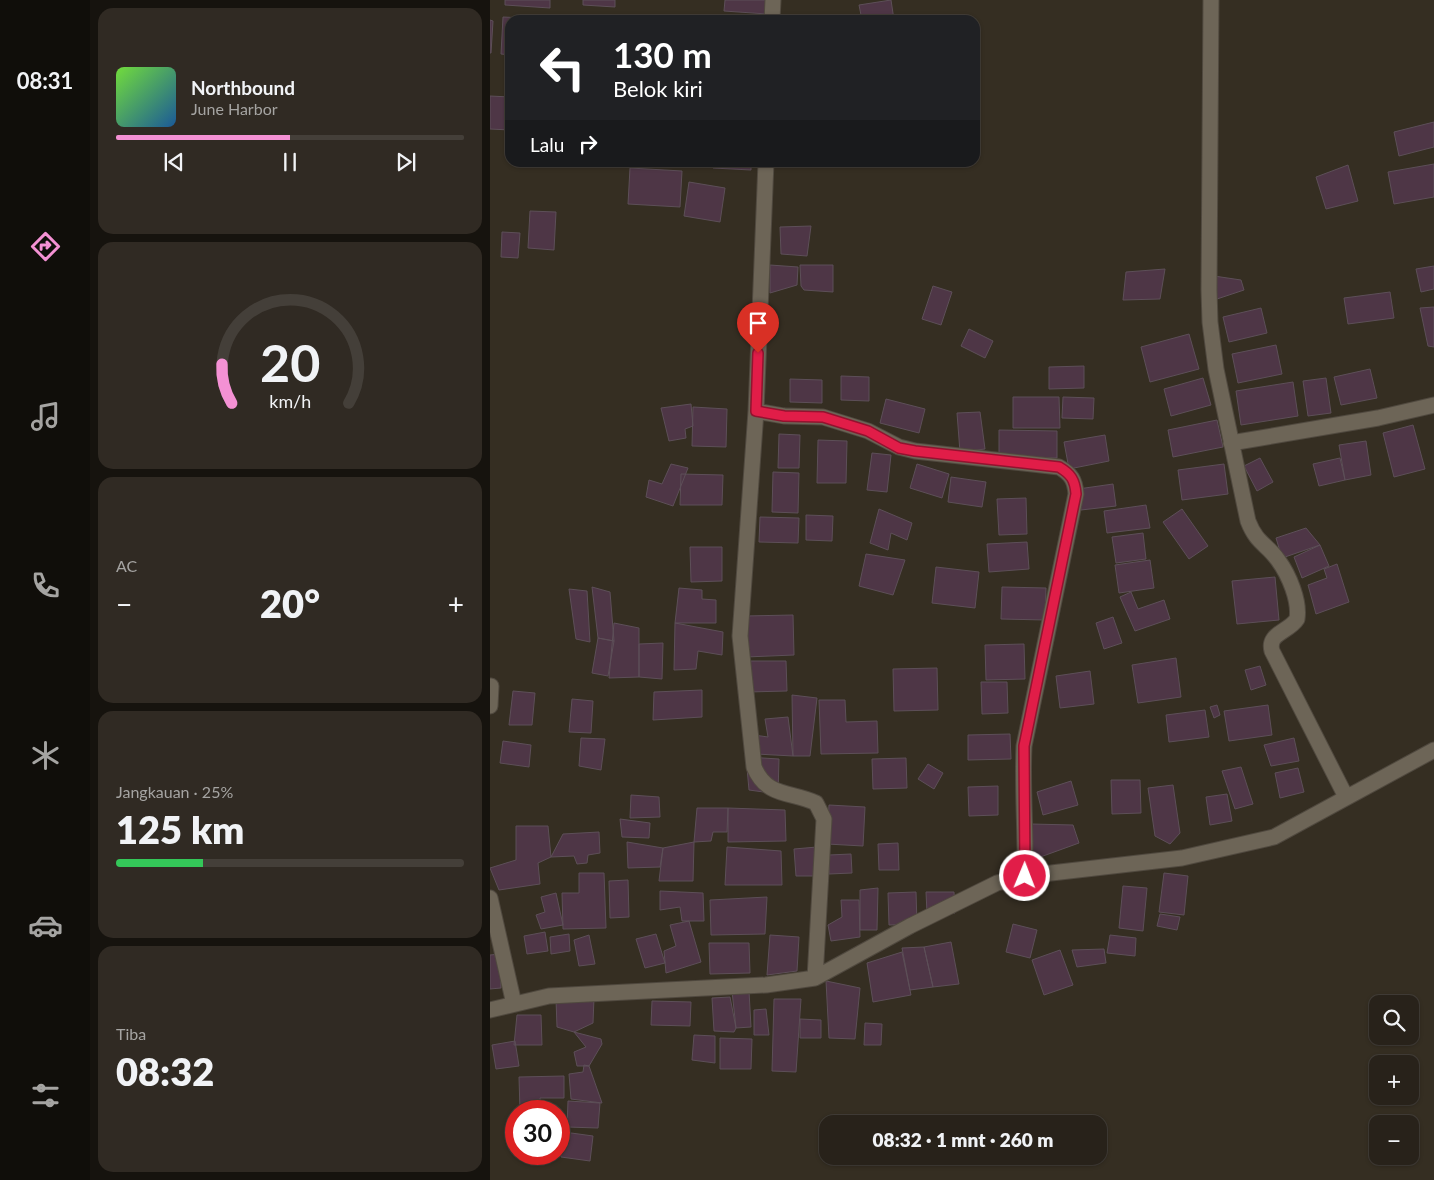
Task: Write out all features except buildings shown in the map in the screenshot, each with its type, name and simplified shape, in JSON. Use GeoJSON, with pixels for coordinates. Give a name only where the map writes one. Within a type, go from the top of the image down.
{"type":"FeatureCollection","features":[{"type":"Feature","properties":{"kind":"street"},"geometry":{"type":"LineString","coordinates":[[772,15],[773,0]]}},
{"type":"Feature","properties":{"kind":"street"},"geometry":{"type":"LineString","coordinates":[[1211,0],[1210,322],[1216,369],[1245,510],[1252,531],[1257,541],[1278,560],[1293,590],[1297,620],[1273,637],[1272,651],[1346,797]]}},
{"type":"Feature","properties":{"kind":"street"},"geometry":{"type":"LineString","coordinates":[[766,167],[756,411],[740,636],[743,680],[757,774],[768,787],[775,791],[816,803],[824,819],[815,978]]}},
{"type":"Feature","properties":{"kind":"street"},"geometry":{"type":"LineString","coordinates":[[1231,443],[1378,418],[1434,405]]}},
{"type":"Feature","properties":{"kind":"street"},"geometry":{"type":"LineString","coordinates":[[756,411],[784,416],[823,417],[868,431],[899,448],[1059,467],[1070,474],[1075,483],[1076,494],[1024,746],[1025,876]]}},
{"type":"Feature","properties":{"kind":"street"},"geometry":{"type":"LineString","coordinates":[[490,706],[491,686]]}},
{"type":"Feature","properties":{"kind":"street"},"geometry":{"type":"LineString","coordinates":[[490,1010],[549,996],[766,985],[815,978],[910,926],[997,883],[1025,876],[1182,858],[1274,837],[1434,750]]}},
{"type":"Feature","properties":{"kind":"street"},"geometry":{"type":"LineString","coordinates":[[490,898],[514,1004]]}},
{"type":"Feature","properties":{"kind":"route"},"geometry":{"type":"LineString","coordinates":[[758,353],[756,411],[784,416],[823,417],[868,431],[899,448],[915,451],[1059,467],[1070,474],[1075,483],[1076,494],[1024,746],[1022,778],[1026,830],[1025,876]]}}]}
